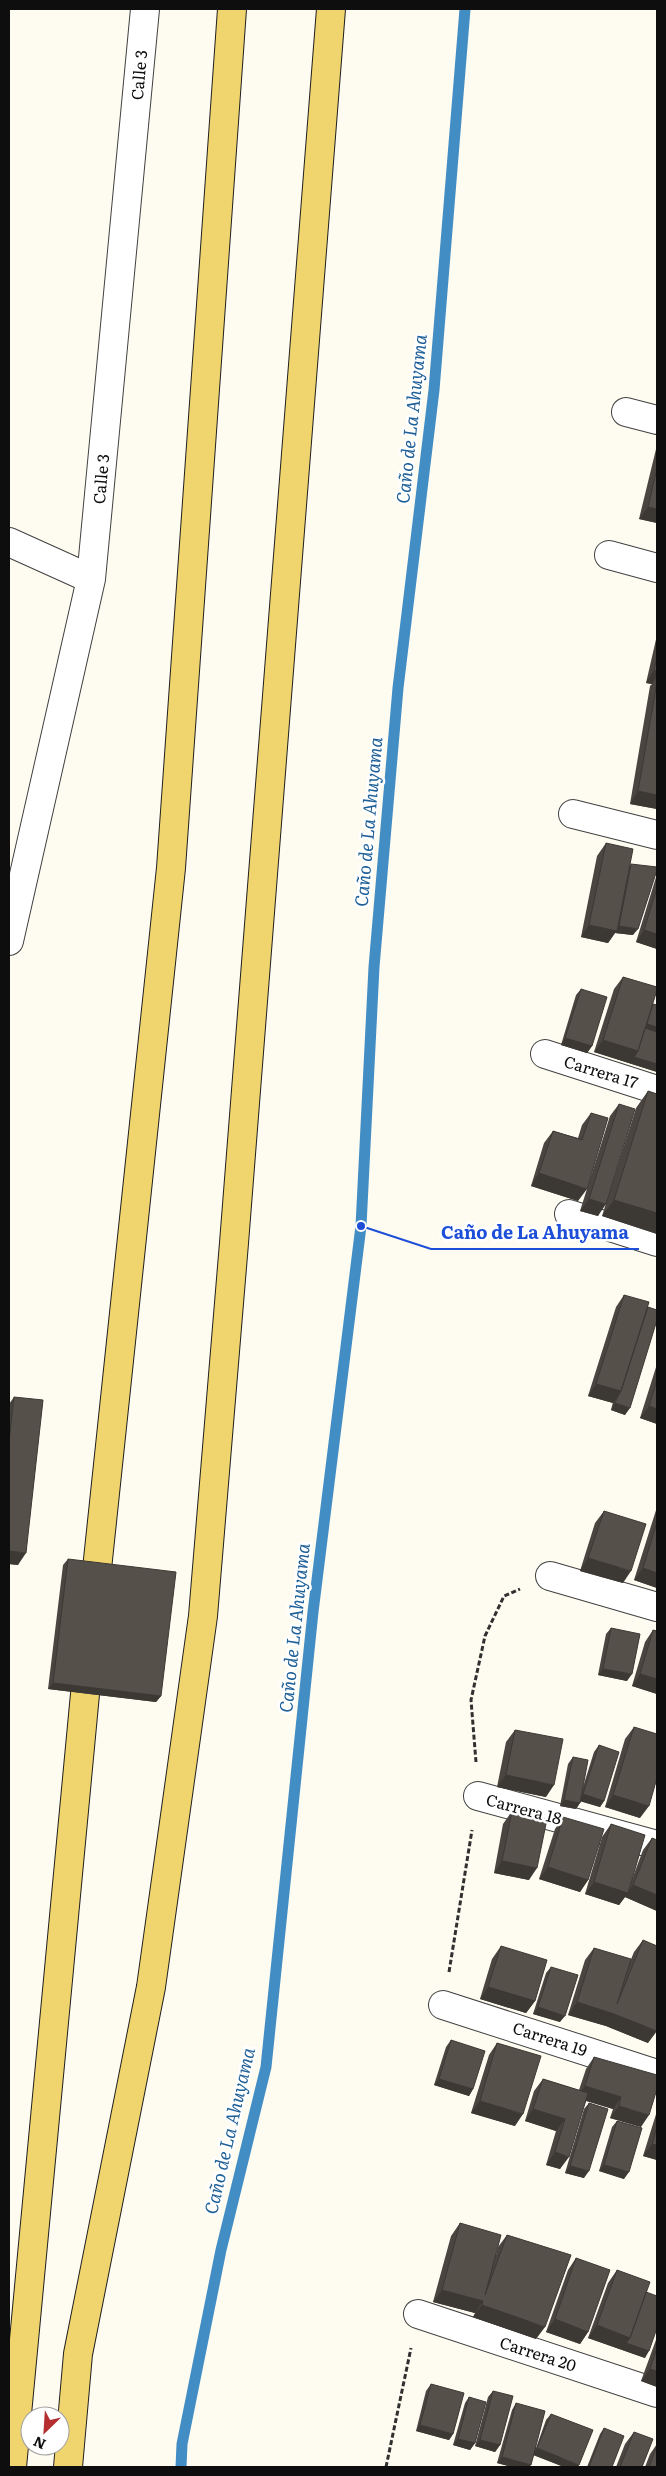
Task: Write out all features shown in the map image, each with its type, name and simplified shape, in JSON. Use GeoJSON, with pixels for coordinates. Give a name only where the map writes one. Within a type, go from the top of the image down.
{"type":"FeatureCollection","features":[{"type":"Feature","properties":{"kind":"main road"},"geometry":{"type":"LineString","coordinates":[[97,1569],[171,868],[232,9]]}},
{"type":"Feature","properties":{"kind":"main road"},"geometry":{"type":"LineString","coordinates":[[68,2467],[78,2354],[151,1987],[202,1616],[234,1243],[331,9]]}},
{"type":"Feature","properties":{"kind":"main road"},"geometry":{"type":"LineString","coordinates":[[12,2467],[85,1694]]}},
{"type":"Feature","properties":{"kind":"street","name":"Calle 3"},"geometry":{"type":"LineString","coordinates":[[9,941],[21,834],[91,579],[145,9]]}},
{"type":"Feature","properties":{"kind":"street"},"geometry":{"type":"LineString","coordinates":[[626,412],[657,420]]}},
{"type":"Feature","properties":{"kind":"street"},"geometry":{"type":"LineString","coordinates":[[9,542],[91,579]]}},
{"type":"Feature","properties":{"kind":"street"},"geometry":{"type":"LineString","coordinates":[[609,555],[657,568]]}},
{"type":"Feature","properties":{"kind":"street"},"geometry":{"type":"LineString","coordinates":[[573,814],[657,836]]}},
{"type":"Feature","properties":{"kind":"street","name":"Carrera 17"},"geometry":{"type":"LineString","coordinates":[[545,1054],[657,1090]]}},
{"type":"Feature","properties":{"kind":"street"},"geometry":{"type":"LineString","coordinates":[[569,1214],[657,1242]]}},
{"type":"Feature","properties":{"kind":"street"},"geometry":{"type":"LineString","coordinates":[[550,1576],[657,1607]]}},
{"type":"Feature","properties":{"kind":"street","name":"Carrera 18"},"geometry":{"type":"LineString","coordinates":[[478,1796],[657,1846]]}},
{"type":"Feature","properties":{"kind":"street","name":"Carrera 19"},"geometry":{"type":"LineString","coordinates":[[443,2005],[657,2074]]}},
{"type":"Feature","properties":{"kind":"street","name":"Carrera 20"},"geometry":{"type":"LineString","coordinates":[[418,2314],[657,2393]]}},
{"type":"Feature","properties":{"kind":"path"},"geometry":{"type":"LineString","coordinates":[[386,2467],[418,2314]]}},
{"type":"Feature","properties":{"kind":"building"},"geometry":{"type":"Polygon","coordinates":[[[657,468],[657,509],[648,507],[657,468]]]}},
{"type":"Feature","properties":{"kind":"building"},"geometry":{"type":"Polygon","coordinates":[[[657,658],[657,671],[654,670],[657,658]]]}},
{"type":"Feature","properties":{"kind":"building"},"geometry":{"type":"Polygon","coordinates":[[[657,682],[657,795],[638,791],[657,682]]]}},
{"type":"Feature","properties":{"kind":"building"},"geometry":{"type":"Polygon","coordinates":[[[606,843],[633,849],[617,931],[589,925],[606,843]]]}},
{"type":"Feature","properties":{"kind":"building"},"geometry":{"type":"Polygon","coordinates":[[[631,864],[657,867],[638,929],[619,926],[631,864]]]}},
{"type":"Feature","properties":{"kind":"building"},"geometry":{"type":"Polygon","coordinates":[[[657,888],[657,934],[644,930],[657,888]]]}},
{"type":"Feature","properties":{"kind":"building"},"geometry":{"type":"Polygon","coordinates":[[[623,977],[657,987],[638,1051],[603,1040],[623,977]]]}},
{"type":"Feature","properties":{"kind":"building"},"geometry":{"type":"Polygon","coordinates":[[[581,989],[607,997],[592,1046],[565,1038],[581,989]]]}},
{"type":"Feature","properties":{"kind":"building"},"geometry":{"type":"Polygon","coordinates":[[[653,1004],[657,1005],[657,1027],[647,1024],[653,1004]]]}},
{"type":"Feature","properties":{"kind":"building"},"geometry":{"type":"Polygon","coordinates":[[[645,1028],[657,1032],[657,1064],[634,1057],[638,1051],[645,1028]]]}},
{"type":"Feature","properties":{"kind":"building"},"geometry":{"type":"Polygon","coordinates":[[[648,1091],[657,1094],[657,1213],[614,1200],[648,1091]]]}},
{"type":"Feature","properties":{"kind":"building"},"geometry":{"type":"Polygon","coordinates":[[[619,1104],[635,1109],[606,1204],[589,1199],[619,1104]]]}},
{"type":"Feature","properties":{"kind":"building"},"geometry":{"type":"Polygon","coordinates":[[[591,1113],[608,1118],[587,1189],[539,1173],[553,1131],[582,1140],[591,1113]]]}},
{"type":"Feature","properties":{"kind":"building"},"geometry":{"type":"Polygon","coordinates":[[[624,1295],[649,1302],[621,1391],[596,1384],[624,1295]]]}},
{"type":"Feature","properties":{"kind":"building"},"geometry":{"type":"Polygon","coordinates":[[[648,1307],[657,1310],[657,1320],[630,1408],[615,1403],[621,1391],[648,1307]]]}},
{"type":"Feature","properties":{"kind":"building"},"geometry":{"type":"Polygon","coordinates":[[[657,1380],[657,1409],[649,1406],[657,1380]]]}},
{"type":"Feature","properties":{"kind":"building"},"geometry":{"type":"Polygon","coordinates":[[[14,1397],[43,1400],[26,1553],[9,1551],[9,1442],[14,1397]]]}},
{"type":"Feature","properties":{"kind":"building"},"geometry":{"type":"Polygon","coordinates":[[[604,1511],[646,1524],[631,1571],[588,1558],[604,1511]]]}},
{"type":"Feature","properties":{"kind":"building"},"geometry":{"type":"Polygon","coordinates":[[[657,1522],[657,1573],[643,1568],[657,1522]]]}},
{"type":"Feature","properties":{"kind":"building"},"geometry":{"type":"Polygon","coordinates":[[[68,1559],[176,1572],[161,1696],[53,1683],[68,1559]]]}},
{"type":"Feature","properties":{"kind":"building"},"geometry":{"type":"Polygon","coordinates":[[[611,1628],[640,1634],[632,1674],[603,1669],[611,1628]]]}},
{"type":"Feature","properties":{"kind":"building"},"geometry":{"type":"Polygon","coordinates":[[[653,1630],[657,1631],[657,1679],[640,1674],[653,1630]]]}},
{"type":"Feature","properties":{"kind":"building"},"geometry":{"type":"Polygon","coordinates":[[[634,1727],[657,1734],[657,1778],[649,1806],[613,1795],[634,1727]]]}},
{"type":"Feature","properties":{"kind":"building"},"geometry":{"type":"Polygon","coordinates":[[[515,1730],[563,1739],[554,1785],[506,1775],[515,1730]]]}},
{"type":"Feature","properties":{"kind":"building"},"geometry":{"type":"Polygon","coordinates":[[[599,1745],[619,1752],[604,1801],[583,1794],[599,1745]]]}},
{"type":"Feature","properties":{"kind":"building"},"geometry":{"type":"Polygon","coordinates":[[[573,1757],[588,1760],[580,1803],[564,1800],[573,1757]]]}},
{"type":"Feature","properties":{"kind":"building"},"geometry":{"type":"Polygon","coordinates":[[[512,1811],[547,1819],[537,1868],[502,1861],[512,1811]]]}},
{"type":"Feature","properties":{"kind":"building"},"geometry":{"type":"Polygon","coordinates":[[[563,1817],[604,1829],[588,1880],[548,1867],[563,1817]]]}},
{"type":"Feature","properties":{"kind":"building"},"geometry":{"type":"Polygon","coordinates":[[[611,1824],[645,1835],[628,1893],[594,1882],[611,1824]]]}},
{"type":"Feature","properties":{"kind":"building"},"geometry":{"type":"Polygon","coordinates":[[[652,1838],[657,1840],[657,1895],[633,1885],[652,1838]]]}},
{"type":"Feature","properties":{"kind":"building"},"geometry":{"type":"Polygon","coordinates":[[[643,1940],[657,1946],[657,2031],[577,2002],[594,1948],[631,1959],[617,2004],[643,1940]]]}},
{"type":"Feature","properties":{"kind":"building"},"geometry":{"type":"Polygon","coordinates":[[[501,1946],[547,1960],[535,2001],[488,1987],[501,1946]]]}},
{"type":"Feature","properties":{"kind":"building"},"geometry":{"type":"Polygon","coordinates":[[[551,1967],[578,1975],[565,2016],[538,2007],[551,1967]]]}},
{"type":"Feature","properties":{"kind":"building"},"geometry":{"type":"Polygon","coordinates":[[[451,2040],[485,2051],[473,2089],[439,2079],[451,2040]]]}},
{"type":"Feature","properties":{"kind":"building"},"geometry":{"type":"Polygon","coordinates":[[[497,2043],[541,2056],[523,2114],[480,2101],[497,2043]]]}},
{"type":"Feature","properties":{"kind":"building"},"geometry":{"type":"Polygon","coordinates":[[[594,2057],[657,2075],[657,2089],[649,2115],[619,2106],[621,2097],[585,2086],[594,2057]]]}},
{"type":"Feature","properties":{"kind":"building"},"geometry":{"type":"Polygon","coordinates":[[[543,2079],[588,2093],[569,2157],[555,2152],[565,2119],[533,2109],[543,2079]]]}},
{"type":"Feature","properties":{"kind":"building"},"geometry":{"type":"Polygon","coordinates":[[[589,2103],[608,2109],[589,2171],[570,2166],[589,2103]]]}},
{"type":"Feature","properties":{"kind":"building"},"geometry":{"type":"Polygon","coordinates":[[[617,2121],[642,2128],[629,2172],[604,2165],[617,2121]]]}},
{"type":"Feature","properties":{"kind":"building"},"geometry":{"type":"Polygon","coordinates":[[[657,2127],[657,2145],[652,2144],[657,2127]]]}},
{"type":"Feature","properties":{"kind":"building"},"geometry":{"type":"Polygon","coordinates":[[[460,2223],[501,2235],[485,2295],[507,2235],[571,2255],[545,2327],[482,2305],[483,2301],[442,2290],[460,2223]]]}},
{"type":"Feature","properties":{"kind":"building"},"geometry":{"type":"Polygon","coordinates":[[[576,2258],[610,2270],[588,2332],[555,2319],[576,2258]]]}},
{"type":"Feature","properties":{"kind":"building"},"geometry":{"type":"Polygon","coordinates":[[[617,2270],[650,2282],[630,2338],[597,2325],[617,2270]]]}},
{"type":"Feature","properties":{"kind":"building"},"geometry":{"type":"Polygon","coordinates":[[[646,2292],[657,2296],[657,2328],[649,2351],[626,2343],[630,2338],[646,2292]]]}},
{"type":"Feature","properties":{"kind":"building"},"geometry":{"type":"Polygon","coordinates":[[[657,2348],[657,2371],[650,2369],[657,2348]]]}},
{"type":"Feature","properties":{"kind":"building"},"geometry":{"type":"Polygon","coordinates":[[[431,2384],[464,2393],[453,2434],[420,2425],[431,2384]]]}},
{"type":"Feature","properties":{"kind":"building"},"geometry":{"type":"Polygon","coordinates":[[[493,2391],[513,2396],[500,2445],[480,2440],[493,2391]]]}},
{"type":"Feature","properties":{"kind":"building"},"geometry":{"type":"Polygon","coordinates":[[[469,2397],[486,2402],[475,2443],[458,2439],[469,2397]]]}},
{"type":"Feature","properties":{"kind":"building"},"geometry":{"type":"Polygon","coordinates":[[[516,2403],[545,2411],[531,2465],[502,2457],[516,2403]]]}},
{"type":"Feature","properties":{"kind":"building"},"geometry":{"type":"Polygon","coordinates":[[[551,2414],[593,2430],[579,2465],[537,2448],[551,2414]]]}},
{"type":"Feature","properties":{"kind":"building"},"geometry":{"type":"Polygon","coordinates":[[[604,2428],[624,2436],[612,2467],[589,2467],[604,2428]]]}},
{"type":"Feature","properties":{"kind":"building"},"geometry":{"type":"Polygon","coordinates":[[[634,2432],[653,2439],[642,2467],[620,2467],[634,2432]]]}},
{"type":"Feature","properties":{"kind":"building"},"geometry":{"type":"Polygon","coordinates":[[[657,2445],[657,2467],[649,2467],[657,2445]]]}},
{"type":"Feature","properties":{"kind":"waterway","name":"Caño de La Ahuyama"},"geometry":{"type":"LineString","coordinates":[[181,2467],[182,2444],[221,2250],[266,2067],[313,1612],[361,1226],[374,967],[398,688],[434,390],[465,9]]}},
{"type":"Feature","properties":{"kind":"place","name":"Caño de La Ahuyama"},"geometry":{"type":"Point","coordinates":[361,1226]}}]}
